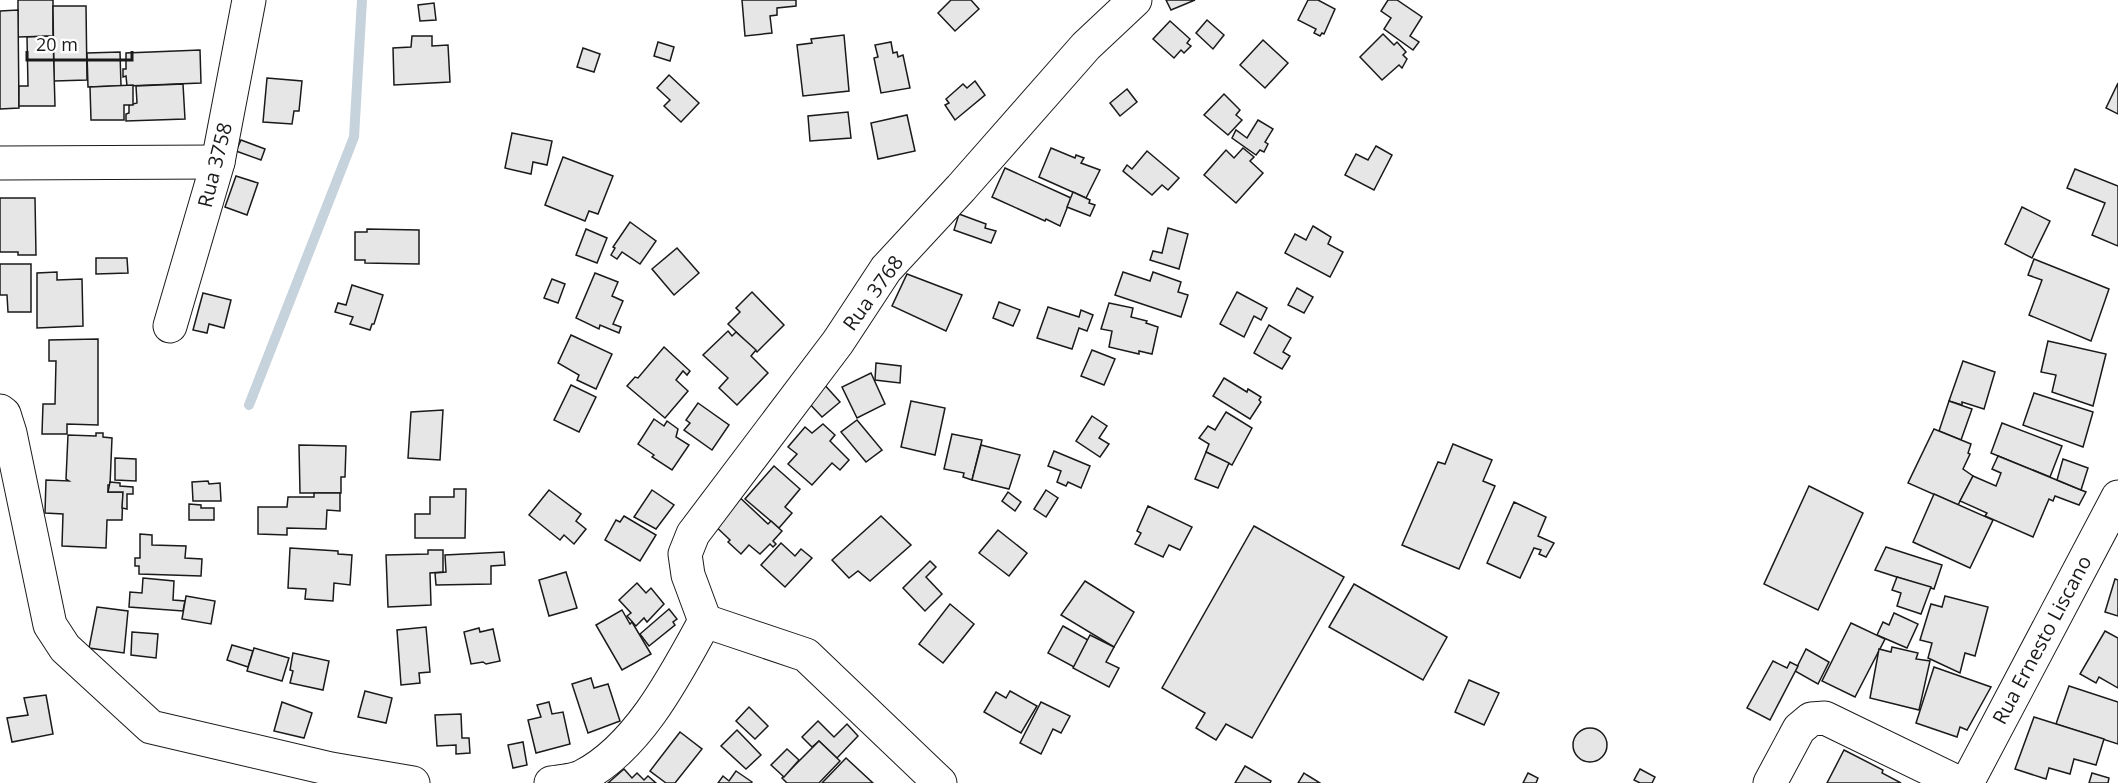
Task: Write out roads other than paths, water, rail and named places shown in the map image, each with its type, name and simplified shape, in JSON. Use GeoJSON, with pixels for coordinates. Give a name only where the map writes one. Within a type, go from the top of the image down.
{"type":"FeatureCollection","features":[{"type":"Feature","properties":{"kind":"street","name":"Rua 3758"},"geometry":{"type":"LineString","coordinates":[[170,326],[218,162],[249,0]]}},
{"type":"Feature","properties":{"kind":"street","name":"Rua 3768"},"geometry":{"type":"LineString","coordinates":[[705,621],[686,564],[685,554],[693,534],[838,342],[886,269],[1086,46],[1135,0]]}},
{"type":"Feature","properties":{"kind":"street"},"geometry":{"type":"LineString","coordinates":[[0,163],[218,162]]}},
{"type":"Feature","properties":{"kind":"street"},"geometry":{"type":"LineString","coordinates":[[0,411],[4,414],[10,433],[50,625],[65,648],[151,726],[331,769],[413,783]]}},
{"type":"Feature","properties":{"kind":"street","name":"Rua Ernesto Liscano"},"geometry":{"type":"LineString","coordinates":[[1967,783],[2118,497]]}},
{"type":"Feature","properties":{"kind":"street"},"geometry":{"type":"LineString","coordinates":[[551,783],[582,777],[624,747],[672,680],[705,621],[806,655],[940,783]]}},
{"type":"Feature","properties":{"kind":"street"},"geometry":{"type":"LineString","coordinates":[[1770,783],[1799,729],[1811,719],[1825,718],[1959,783]]}},
{"type":"Feature","properties":{"kind":"waterway"},"geometry":{"type":"LineString","coordinates":[[249,405],[354,137],[362,0]]}}]}
